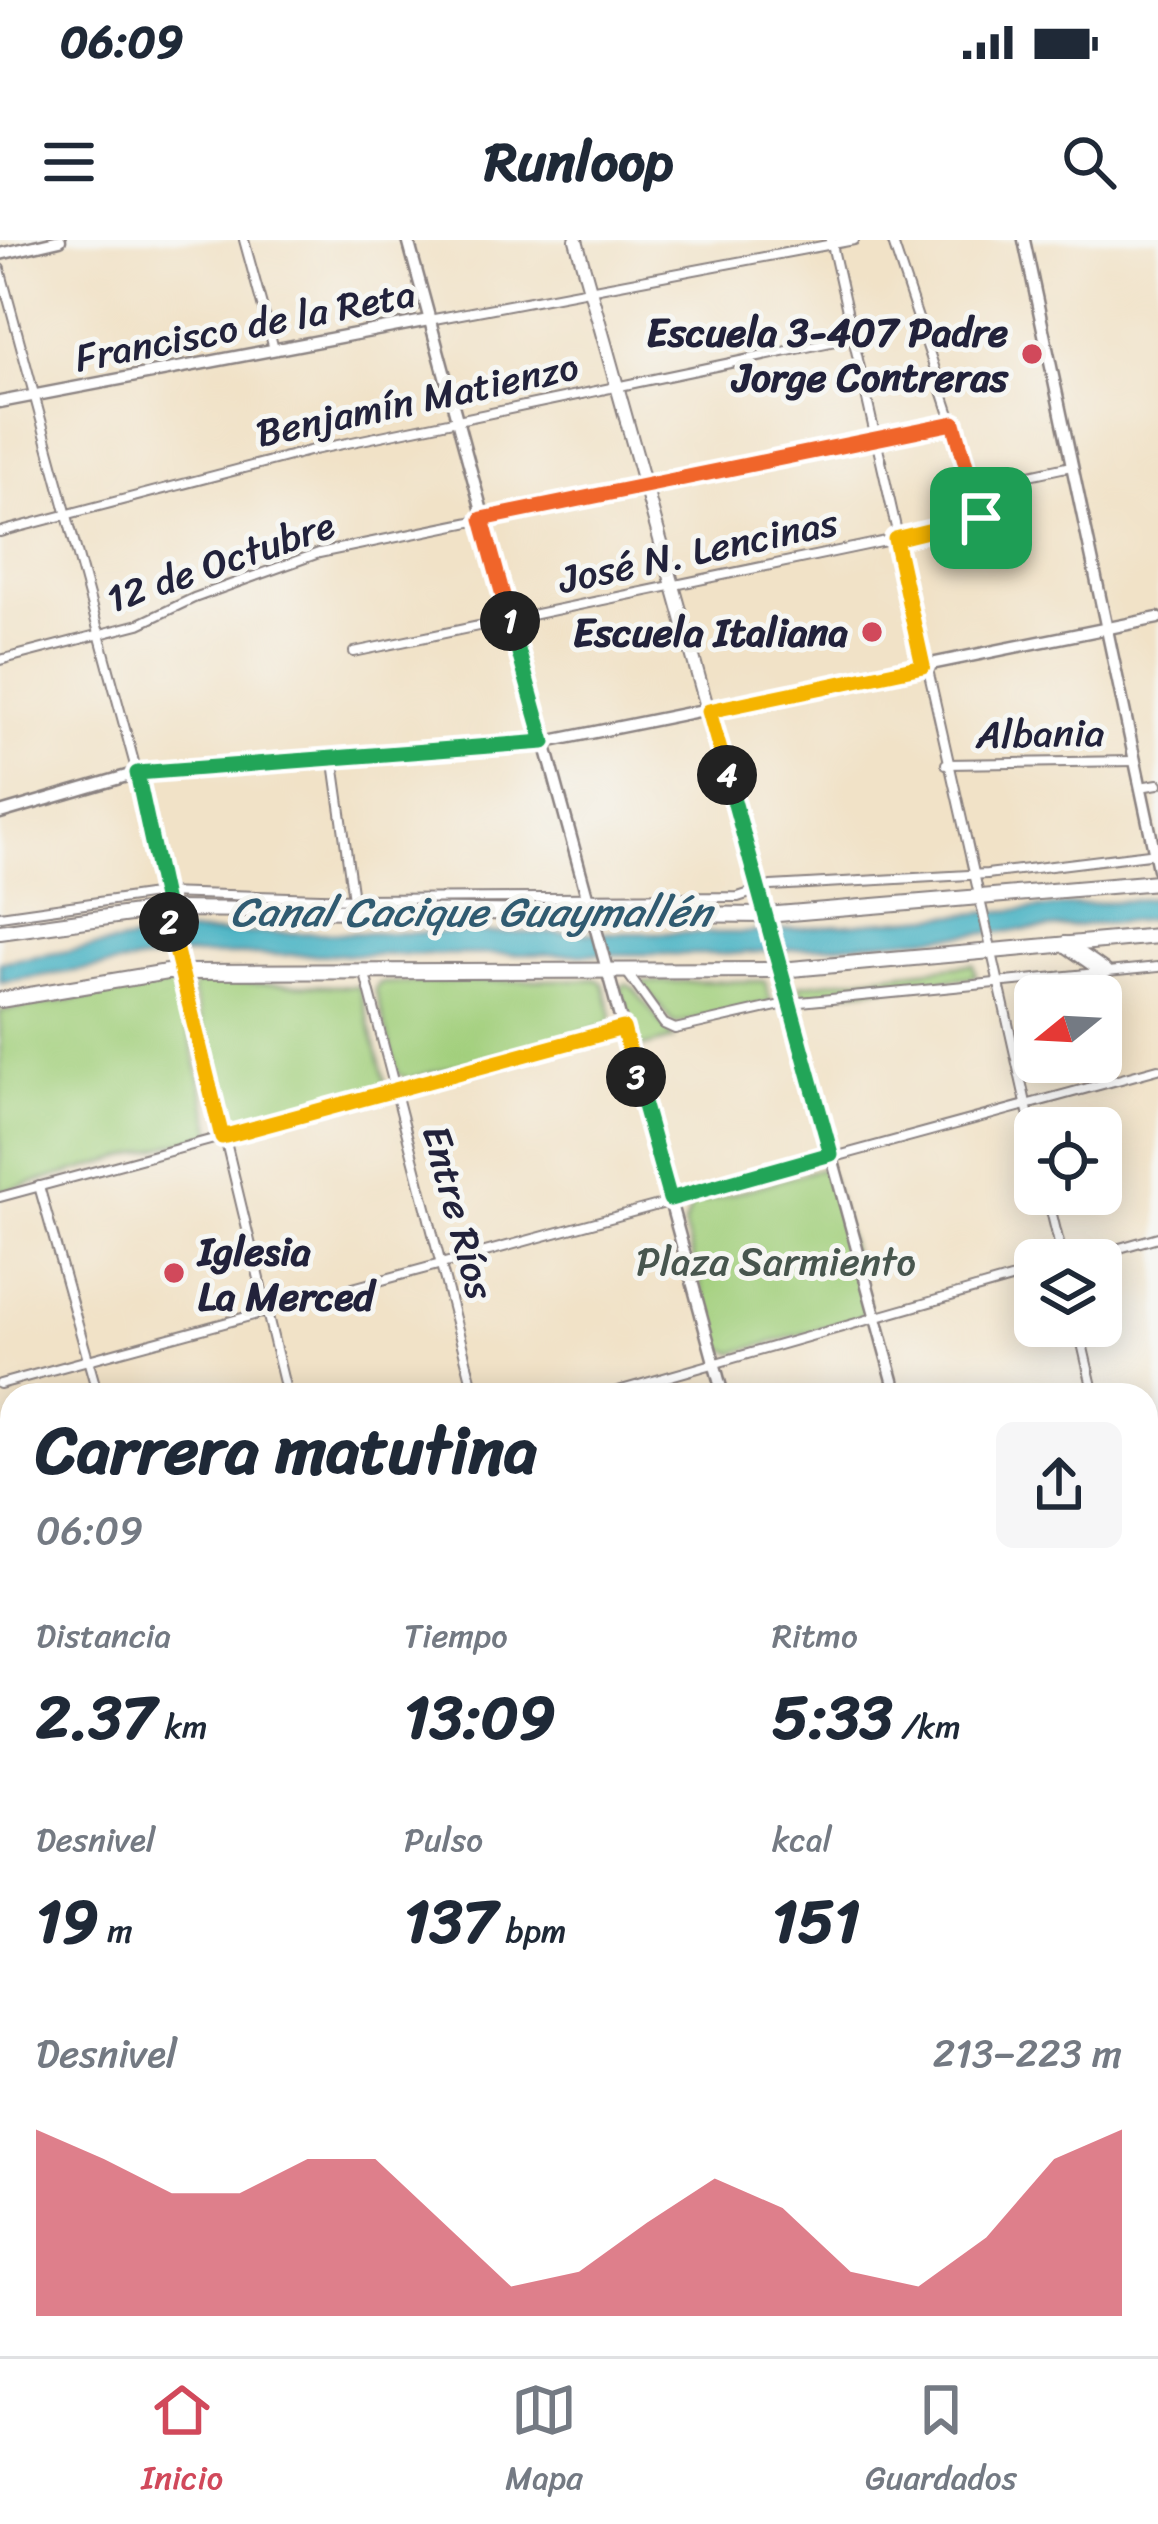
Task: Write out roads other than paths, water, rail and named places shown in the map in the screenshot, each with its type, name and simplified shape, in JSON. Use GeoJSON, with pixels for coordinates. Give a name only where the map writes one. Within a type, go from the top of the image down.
{"type":"FeatureCollection","features":[{"type":"Feature","properties":{"kind":"main road"},"geometry":{"type":"LineString","coordinates":[[576,240],[773,942]]}},
{"type":"Feature","properties":{"kind":"main road"},"geometry":{"type":"LineString","coordinates":[[0,932],[166,909],[590,907],[766,915],[1158,882]]}},
{"type":"Feature","properties":{"kind":"main road"},"geometry":{"type":"LineString","coordinates":[[0,1000],[181,972],[780,970],[1158,936]]}},
{"type":"Feature","properties":{"kind":"main road"},"geometry":{"type":"LineString","coordinates":[[1065,944],[1104,970]]}},
{"type":"Feature","properties":{"kind":"street"},"geometry":{"type":"LineString","coordinates":[[0,254],[60,240]]}},
{"type":"Feature","properties":{"kind":"street"},"geometry":{"type":"LineString","coordinates":[[244,240],[274,349]]}},
{"type":"Feature","properties":{"kind":"street"},"geometry":{"type":"LineString","coordinates":[[408,240],[720,1383]]}},
{"type":"Feature","properties":{"kind":"street","name":"Francisco de la Reta"},"geometry":{"type":"LineString","coordinates":[[0,402],[854,240]]}},
{"type":"Feature","properties":{"kind":"street"},"geometry":{"type":"LineString","coordinates":[[892,240],[974,487],[1071,466]]}},
{"type":"Feature","properties":{"kind":"street"},"geometry":{"type":"LineString","coordinates":[[1024,240],[1158,869]]}},
{"type":"Feature","properties":{"kind":"street"},"geometry":{"type":"LineString","coordinates":[[831,242],[1026,1107]]}},
{"type":"Feature","properties":{"kind":"street"},"geometry":{"type":"LineString","coordinates":[[0,268],[137,773],[181,972],[284,1383]]}},
{"type":"Feature","properties":{"kind":"street","name":"Benjamín Matienzo"},"geometry":{"type":"LineString","coordinates":[[0,532],[455,418],[850,338]]}},
{"type":"Feature","properties":{"kind":"street","name":"12 de Octubre"},"geometry":{"type":"LineString","coordinates":[[0,660],[139,624],[301,558],[954,423]]}},
{"type":"Feature","properties":{"kind":"street","name":"José N. Lencinas"},"geometry":{"type":"LineString","coordinates":[[354,652],[981,518],[974,487]]}},
{"type":"Feature","properties":{"kind":"street"},"geometry":{"type":"LineString","coordinates":[[0,814],[137,773],[544,742],[1158,618]]}},
{"type":"Feature","properties":{"kind":"street"},"geometry":{"type":"LineString","coordinates":[[333,755],[353,898]]}},
{"type":"Feature","properties":{"kind":"street","name":"Albania"},"geometry":{"type":"LineString","coordinates":[[946,764],[1135,761]]}},
{"type":"Feature","properties":{"kind":"street","name":"Albania"},"geometry":{"type":"LineString","coordinates":[[1141,787],[1158,784]]}},
{"type":"Feature","properties":{"kind":"street"},"geometry":{"type":"LineString","coordinates":[[0,916],[162,892],[590,907],[738,897],[759,890],[1156,853]]}},
{"type":"Feature","properties":{"kind":"street"},"geometry":{"type":"LineString","coordinates":[[773,942],[894,1383]]}},
{"type":"Feature","properties":{"kind":"street"},"geometry":{"type":"LineString","coordinates":[[628,974],[672,1029],[790,1003],[1158,967]]}},
{"type":"Feature","properties":{"kind":"street","name":"Entre Ríos"},"geometry":{"type":"LineString","coordinates":[[365,974],[473,1383]]}},
{"type":"Feature","properties":{"kind":"street"},"geometry":{"type":"LineString","coordinates":[[0,1197],[623,1028]]}},
{"type":"Feature","properties":{"kind":"street"},"geometry":{"type":"LineString","coordinates":[[4,1383],[441,1260],[1158,1069]]}},
{"type":"Feature","properties":{"kind":"street"},"geometry":{"type":"LineString","coordinates":[[39,1186],[95,1383]]}},
{"type":"Feature","properties":{"kind":"street"},"geometry":{"type":"LineString","coordinates":[[1122,1247],[1158,1237]]}},
{"type":"Feature","properties":{"kind":"street"},"geometry":{"type":"LineString","coordinates":[[646,1383],[1014,1278]]}},
{"type":"Feature","properties":{"kind":"street"},"geometry":{"type":"LineString","coordinates":[[1083,1347],[1091,1383]]}},
{"type":"Feature","properties":{"kind":"water"},"geometry":{"type":"Polygon","coordinates":[[[1158,898],[1158,919],[732,954],[185,955],[0,982],[0,962],[180,933],[744,933],[1158,898]]]}},
{"type":"Feature","properties":{"kind":"place","name":"Escuela 3-407 Padre Jorge Contreras"},"geometry":{"type":"Point","coordinates":[1032,354]}},
{"type":"Feature","properties":{"kind":"place","name":"Escuela Italiana"},"geometry":{"type":"Point","coordinates":[872,632]}},
{"type":"Feature","properties":{"kind":"place","name":"Iglesia La Merced"},"geometry":{"type":"Point","coordinates":[174,1273]}},
{"type":"Feature","properties":{"kind":"water label","name":"Canal Cacique Guaymallén"},"geometry":{"type":"Point","coordinates":[471,911]}},
{"type":"Feature","properties":{"kind":"park label","name":"Plaza Sarmiento"},"geometry":{"type":"Point","coordinates":[776,1261]}}]}
